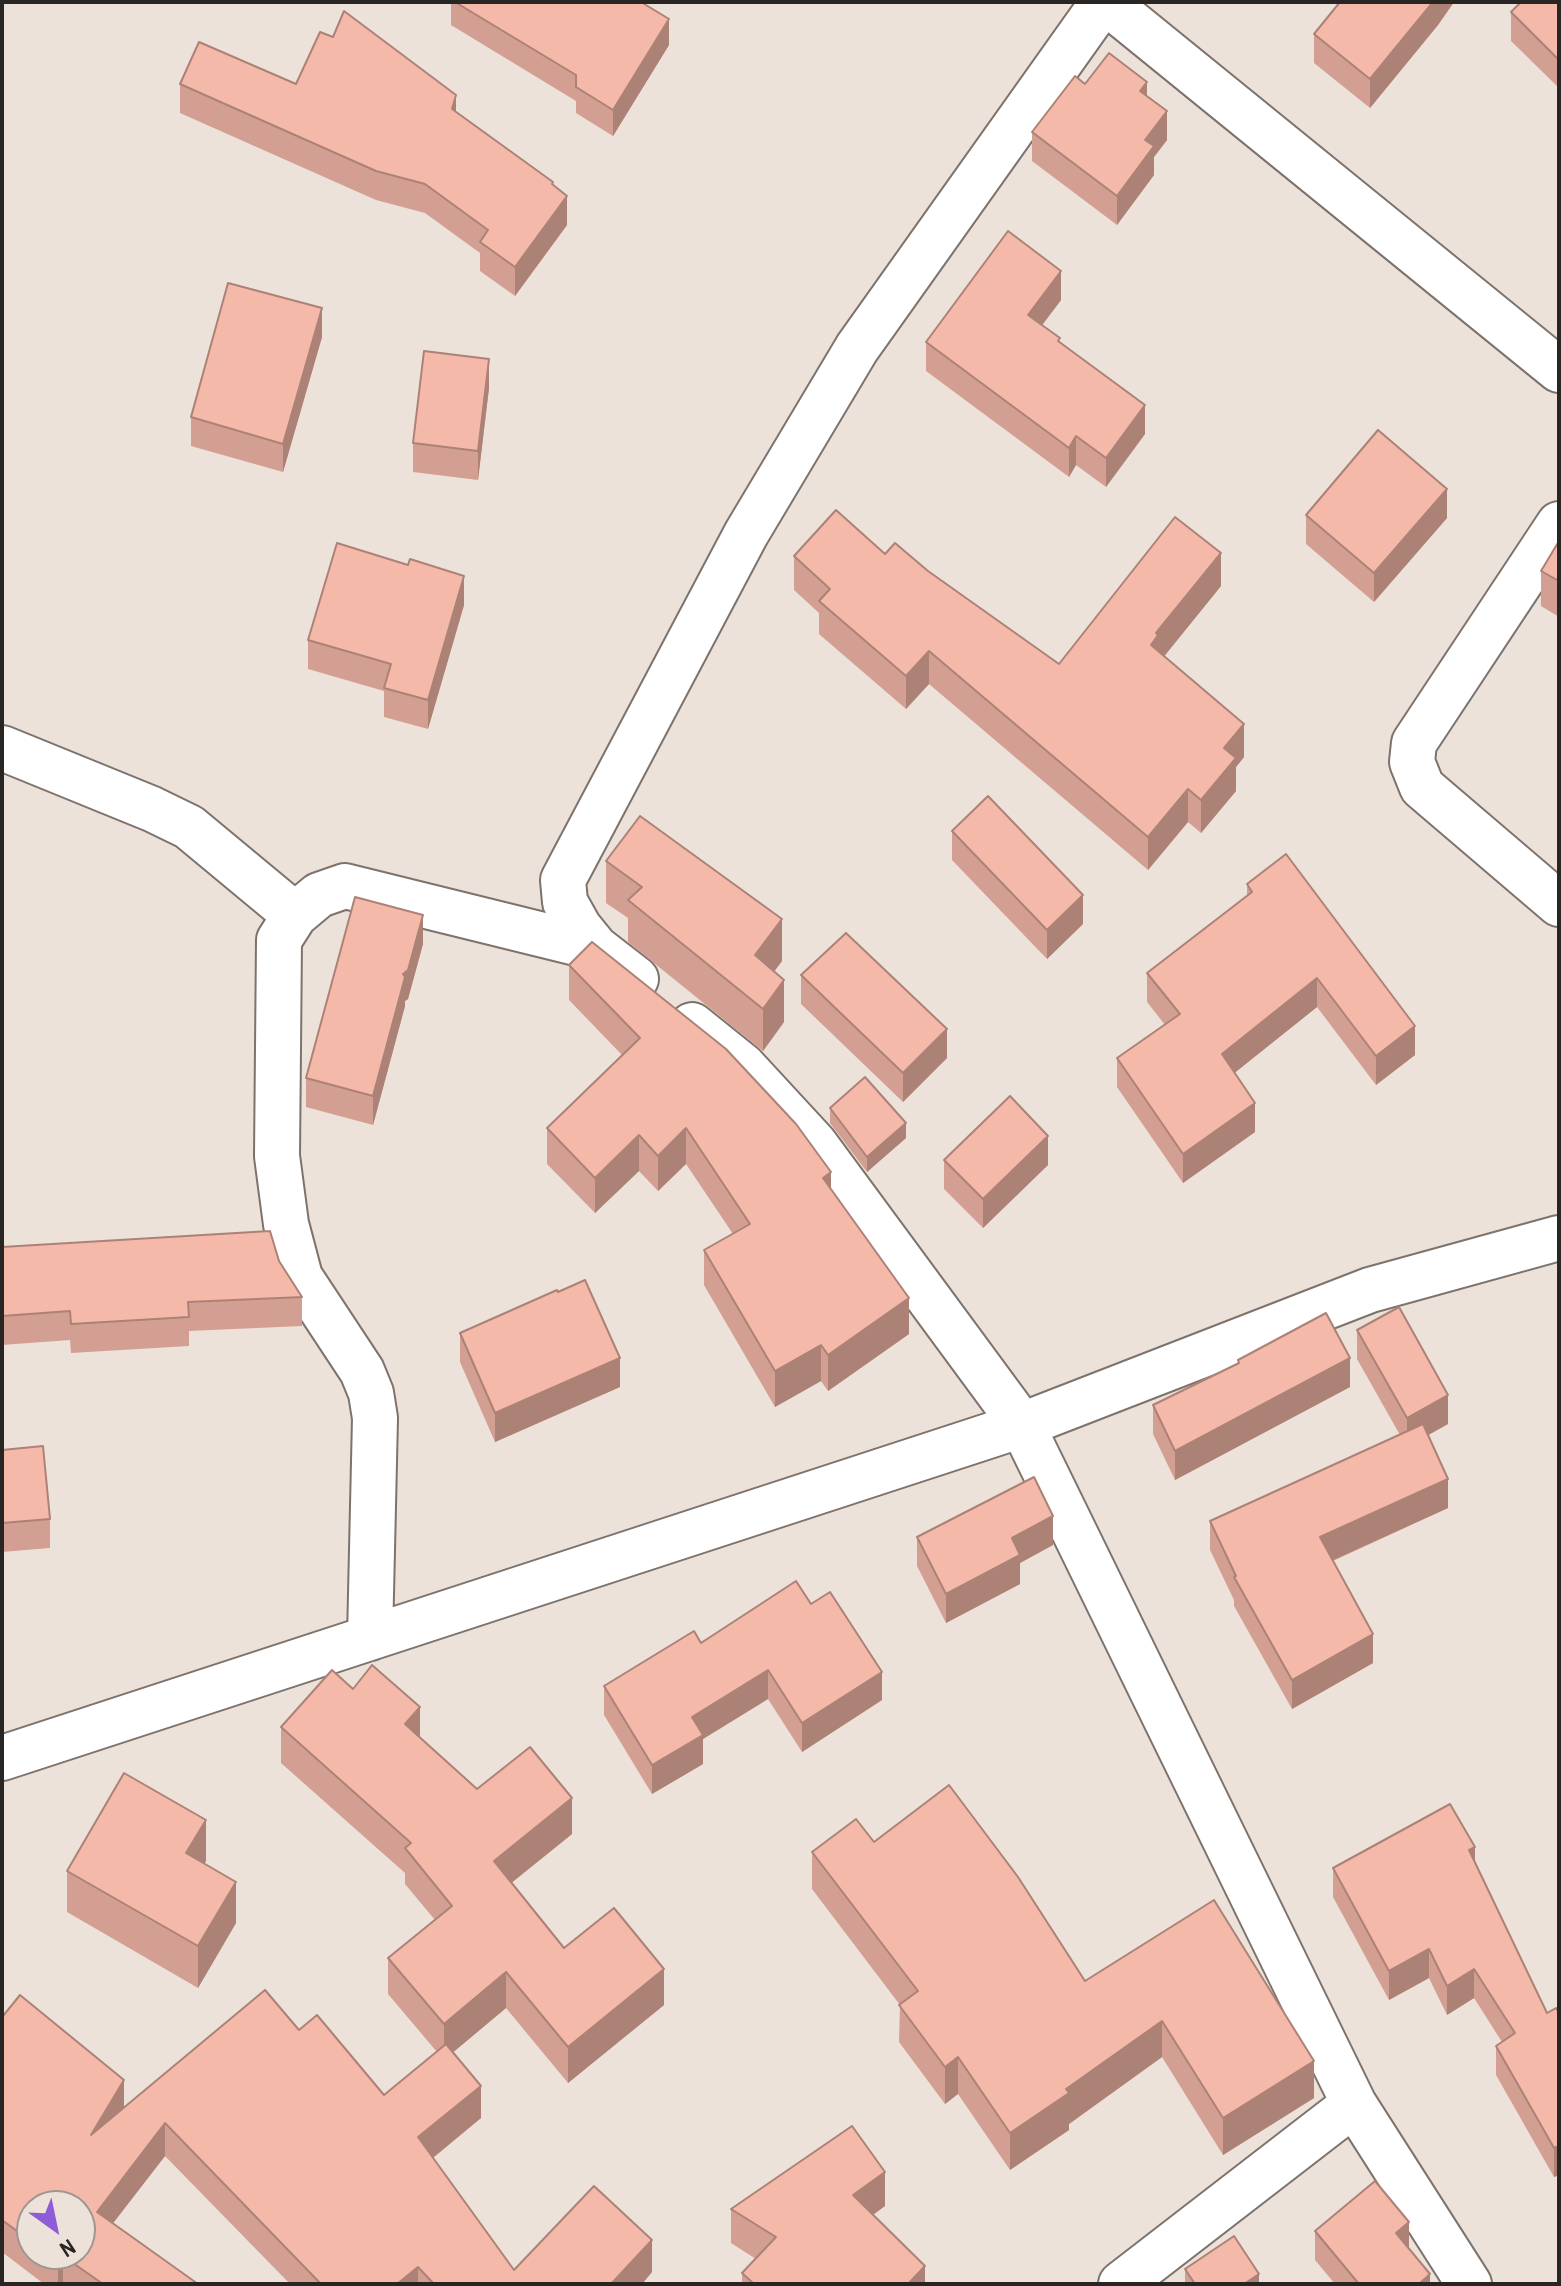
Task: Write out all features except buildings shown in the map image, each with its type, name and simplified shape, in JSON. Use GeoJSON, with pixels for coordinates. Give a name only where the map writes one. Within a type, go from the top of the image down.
{"type":"FeatureCollection","features":[{"type":"Feature","properties":{"kind":"street"},"geometry":{"type":"LineString","coordinates":[[1469,2284],[1354,2104],[1022,1425],[815,1144],[743,1066],[596,948],[565,902],[563,880],[746,534],[857,348],[1105,2],[1559,370]]}},
{"type":"Feature","properties":{"kind":"street"},"geometry":{"type":"LineString","coordinates":[[1559,524],[1414,743],[1412,762],[1422,787],[1559,904]]}},
{"type":"Feature","properties":{"kind":"street"},"geometry":{"type":"LineString","coordinates":[[2,748],[189,827],[295,915]]}},
{"type":"Feature","properties":{"kind":"street"},"geometry":{"type":"LineString","coordinates":[[370,1638],[375,1418],[371,1393],[362,1371],[300,1277],[286,1224],[277,1156],[279,940],[295,915],[319,895],[345,886],[596,948]]}},
{"type":"Feature","properties":{"kind":"street"},"geometry":{"type":"LineString","coordinates":[[2,1758],[1022,1425],[1370,1290],[1559,1238]]}},
{"type":"Feature","properties":{"kind":"street"},"geometry":{"type":"LineString","coordinates":[[1121,2284],[1354,2104]]}}]}
